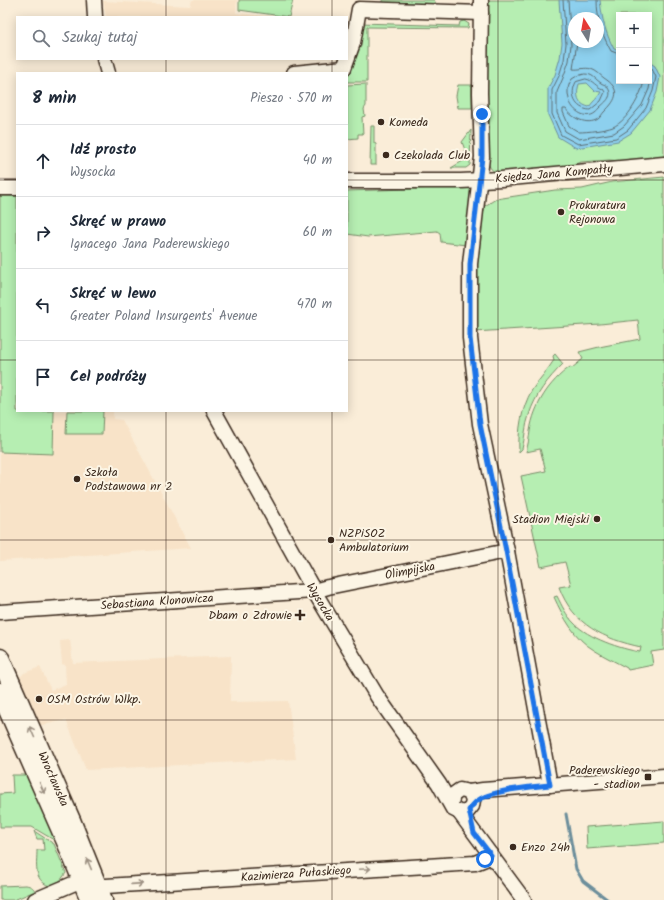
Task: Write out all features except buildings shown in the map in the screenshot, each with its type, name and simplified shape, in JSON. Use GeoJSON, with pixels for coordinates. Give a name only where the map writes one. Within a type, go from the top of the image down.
{"type":"FeatureCollection","features":[{"type":"Feature","properties":{"kind":"main road","name":"Wrocławska"},"geometry":{"type":"LineString","coordinates":[[0,658],[97,896]]}},
{"type":"Feature","properties":{"kind":"main road","name":"Wrocławska"},"geometry":{"type":"LineString","coordinates":[[0,692],[82,880],[97,896]]}},
{"type":"Feature","properties":{"kind":"street"},"geometry":{"type":"LineString","coordinates":[[94,0],[95,16]]}},
{"type":"Feature","properties":{"kind":"street"},"geometry":{"type":"LineString","coordinates":[[348,56],[359,9],[481,7],[480,93],[482,117],[482,157],[470,264],[470,338],[480,424],[506,551],[550,785]]}},
{"type":"Feature","properties":{"kind":"street"},"geometry":{"type":"LineString","coordinates":[[104,60],[108,72]]}},
{"type":"Feature","properties":{"kind":"street"},"geometry":{"type":"LineString","coordinates":[[304,72],[344,68],[347,60]]}},
{"type":"Feature","properties":{"kind":"street","name":"Księdza Jana Kompałły"},"geometry":{"type":"LineString","coordinates":[[348,181],[505,179],[664,164]]}},
{"type":"Feature","properties":{"kind":"street"},"geometry":{"type":"LineString","coordinates":[[0,188],[16,188]]}},
{"type":"Feature","properties":{"kind":"street","name":"Wysocka"},"geometry":{"type":"LineString","coordinates":[[215,412],[314,592],[377,696],[439,784],[463,802],[474,833],[524,900]]}},
{"type":"Feature","properties":{"kind":"street","name":"Olimpijska"},"geometry":{"type":"LineString","coordinates":[[314,592],[328,587],[506,551]]}},
{"type":"Feature","properties":{"kind":"street","name":"Sebastiana Klonowicza"},"geometry":{"type":"LineString","coordinates":[[0,612],[314,592]]}},
{"type":"Feature","properties":{"kind":"street"},"geometry":{"type":"LineString","coordinates":[[463,802],[523,788],[664,776]]}},
{"type":"Feature","properties":{"kind":"street","name":"Kazimierza Pułaskiego"},"geometry":{"type":"LineString","coordinates":[[97,896],[475,863],[491,855]]}},
{"type":"Feature","properties":{"kind":"street"},"geometry":{"type":"LineString","coordinates":[[35,900],[82,880]]}},
{"type":"Feature","properties":{"kind":"shaded area"},"geometry":{"type":"Polygon","coordinates":[[[192,0],[237,0],[236,13],[269,16],[106,16],[103,1],[190,6],[192,0]]]}},
{"type":"Feature","properties":{"kind":"shaded area","name":"Szkoła Podstawowa nr 2"},"geometry":{"type":"Polygon","coordinates":[[[54,412],[113,412],[113,419],[122,420],[191,548],[0,561],[0,452],[53,454],[54,412]]]}},
{"type":"Feature","properties":{"kind":"shaded area"},"geometry":{"type":"Polygon","coordinates":[[[70,640],[73,663],[231,656],[230,702],[288,701],[296,759],[86,770],[66,720],[38,726],[19,678],[24,673],[40,667],[51,690],[66,684],[65,665],[62,664],[60,641],[70,640]]]}},
{"type":"Feature","properties":{"kind":"green space"},"geometry":{"type":"Polygon","coordinates":[[[239,0],[293,0],[289,16],[239,10],[239,0]]]}},
{"type":"Feature","properties":{"kind":"green space"},"geometry":{"type":"Polygon","coordinates":[[[382,0],[434,0],[436,8],[382,3],[382,0]]]}},
{"type":"Feature","properties":{"kind":"green space"},"geometry":{"type":"Polygon","coordinates":[[[486,0],[664,0],[664,159],[632,162],[609,160],[581,162],[564,168],[500,173],[496,172],[491,169],[488,163],[489,113],[485,93],[486,0]]]}},
{"type":"Feature","properties":{"kind":"green space"},"geometry":{"type":"Polygon","coordinates":[[[464,21],[469,24],[468,28],[367,27],[367,82],[348,82],[347,72],[360,23],[459,26],[460,22],[464,21]]]}},
{"type":"Feature","properties":{"kind":"green space"},"geometry":{"type":"Polygon","coordinates":[[[366,84],[366,106],[364,109],[365,116],[362,117],[363,134],[358,134],[358,138],[348,139],[348,85],[366,84]]]}},
{"type":"Feature","properties":{"kind":"green space"},"geometry":{"type":"Polygon","coordinates":[[[458,85],[472,85],[472,108],[458,108],[456,96],[458,85]]]}},
{"type":"Feature","properties":{"kind":"green space"},"geometry":{"type":"Polygon","coordinates":[[[371,126],[374,126],[376,165],[370,165],[371,126]]]}},
{"type":"Feature","properties":{"kind":"green space"},"geometry":{"type":"Polygon","coordinates":[[[471,130],[470,165],[466,168],[451,168],[468,158],[462,142],[471,130]]]}},
{"type":"Feature","properties":{"kind":"green space"},"geometry":{"type":"Polygon","coordinates":[[[664,177],[664,650],[651,652],[653,665],[628,670],[627,668],[602,655],[581,640],[570,627],[561,612],[554,597],[557,596],[571,620],[580,628],[605,642],[640,652],[641,647],[627,644],[602,635],[581,621],[565,600],[559,587],[571,585],[565,562],[541,567],[521,476],[546,471],[540,449],[526,452],[535,412],[549,387],[562,373],[570,367],[572,368],[583,359],[579,352],[640,339],[638,320],[600,324],[474,332],[474,263],[483,207],[496,199],[555,190],[582,189],[612,182],[664,177]]]}},
{"type":"Feature","properties":{"kind":"green space"},"geometry":{"type":"Polygon","coordinates":[[[472,187],[466,245],[441,242],[440,233],[437,231],[368,237],[348,234],[348,191],[472,187]]]}},
{"type":"Feature","properties":{"kind":"green space"},"geometry":{"type":"Polygon","coordinates":[[[0,196],[16,196],[16,412],[54,412],[53,454],[0,452],[0,196]]]}},
{"type":"Feature","properties":{"kind":"green space"},"geometry":{"type":"Polygon","coordinates":[[[555,354],[563,364],[547,381],[538,394],[528,419],[522,449],[519,452],[520,428],[525,405],[532,390],[554,360],[553,356],[555,354]]]}},
{"type":"Feature","properties":{"kind":"green space"},"geometry":{"type":"Polygon","coordinates":[[[67,412],[103,412],[102,434],[66,434],[67,412]]]}},
{"type":"Feature","properties":{"kind":"green space"},"geometry":{"type":"Polygon","coordinates":[[[12,775],[28,775],[47,818],[54,840],[32,827],[0,827],[0,794],[13,793],[12,775]]]}},
{"type":"Feature","properties":{"kind":"green space"},"geometry":{"type":"Polygon","coordinates":[[[664,821],[664,843],[587,849],[586,827],[664,821]]]}},
{"type":"Feature","properties":{"kind":"green space"},"geometry":{"type":"Polygon","coordinates":[[[34,831],[54,844],[66,873],[60,881],[49,886],[40,880],[38,875],[37,850],[44,850],[43,839],[37,839],[34,831]]]}},
{"type":"Feature","properties":{"kind":"green space"},"geometry":{"type":"Polygon","coordinates":[[[26,885],[32,887],[35,891],[14,900],[0,900],[0,886],[26,885]]]}},
{"type":"Feature","properties":{"kind":"water"},"geometry":{"type":"Polygon","coordinates":[[[559,0],[600,0],[602,12],[568,12],[568,48],[604,48],[604,23],[608,37],[614,49],[616,49],[616,84],[652,84],[652,64],[655,66],[660,77],[657,92],[650,110],[631,133],[618,141],[576,148],[558,137],[548,115],[548,88],[555,75],[560,58],[562,43],[559,0]],[[587,83],[579,84],[578,98],[582,104],[589,107],[601,92],[595,91],[587,83]]]}},
{"type":"Feature","properties":{"kind":"waterway"},"geometry":{"type":"LineString","coordinates":[[566,814],[576,869],[583,881],[608,900]]}},
{"type":"Feature","properties":{"kind":"place","name":"Komeda"},"geometry":{"type":"Point","coordinates":[381,122]}},
{"type":"Feature","properties":{"kind":"place","name":"Czekolada Club"},"geometry":{"type":"Point","coordinates":[386,155]}},
{"type":"Feature","properties":{"kind":"place","name":"Prokuratura Rejonowa"},"geometry":{"type":"Point","coordinates":[561,212]}},
{"type":"Feature","properties":{"kind":"place","name":"Szkoła Podstawowa nr 2"},"geometry":{"type":"Point","coordinates":[77,479]}},
{"type":"Feature","properties":{"kind":"place","name":"Stadion Miejski"},"geometry":{"type":"Point","coordinates":[597,519]}},
{"type":"Feature","properties":{"kind":"place","name":"NZPiSOZ Ambulatorium"},"geometry":{"type":"Point","coordinates":[331,540]}},
{"type":"Feature","properties":{"kind":"place","name":"Dbam o Zdrowie"},"geometry":{"type":"Point","coordinates":[300,615]}},
{"type":"Feature","properties":{"kind":"place","name":"OSM Ostrów Wlkp."},"geometry":{"type":"Point","coordinates":[39,699]}},
{"type":"Feature","properties":{"kind":"place","name":"Paderewskiego - stadion"},"geometry":{"type":"Point","coordinates":[648,777]}},
{"type":"Feature","properties":{"kind":"place","name":"Enzo 24h"},"geometry":{"type":"Point","coordinates":[513,847]}},
{"type":"Feature","properties":{"kind":"route"},"geometry":{"type":"LineString","coordinates":[[482,114],[482,157],[470,264],[470,338],[480,424],[506,551],[550,785],[523,788],[490,795],[473,804],[469,810],[474,833],[491,855],[485,859]]}}]}
